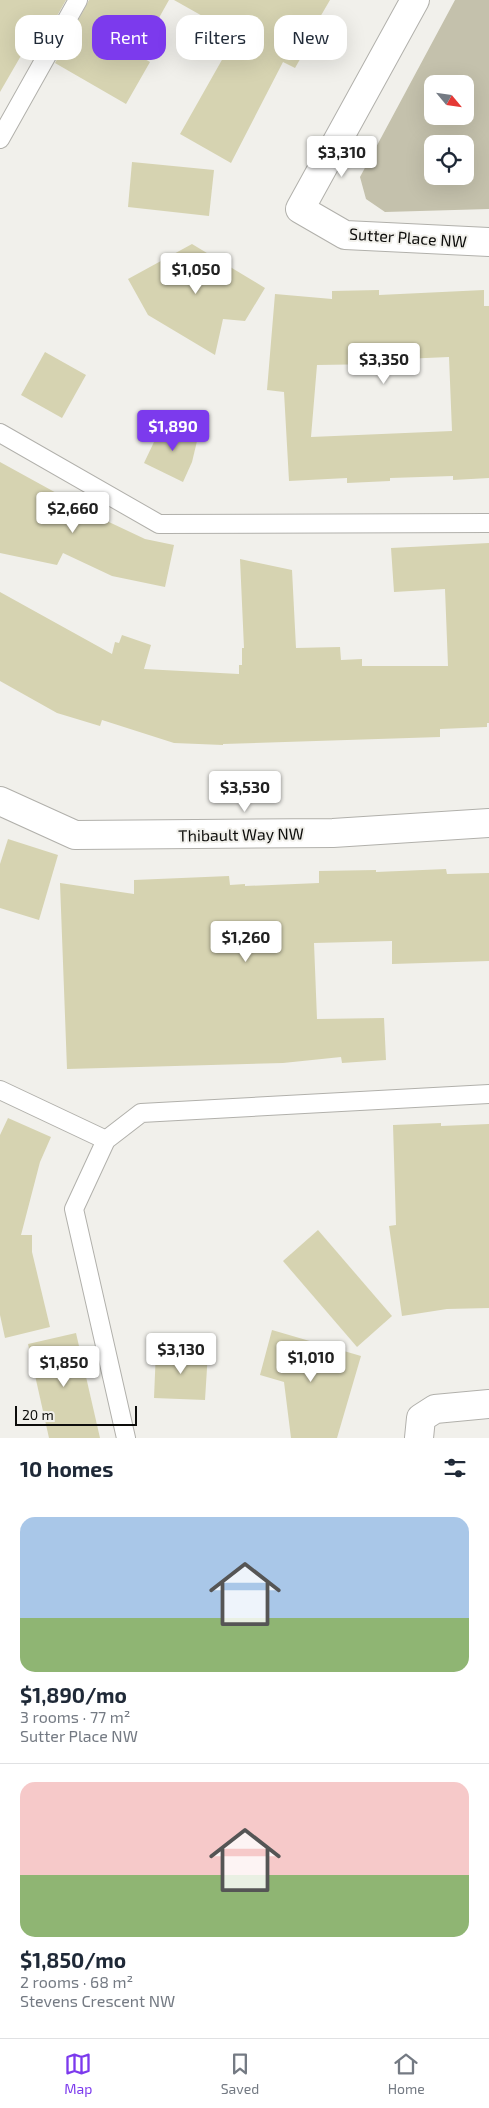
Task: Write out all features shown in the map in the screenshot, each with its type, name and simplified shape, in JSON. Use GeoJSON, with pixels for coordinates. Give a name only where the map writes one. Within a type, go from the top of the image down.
{"type":"FeatureCollection","features":[{"type":"Feature","properties":{"kind":"street","name":"Sutter Place NW"},"geometry":{"type":"LineString","coordinates":[[414,0],[300,209],[345,235],[489,242]]}},
{"type":"Feature","properties":{"kind":"street","name":"Thibault Way NW"},"geometry":{"type":"LineString","coordinates":[[0,801],[75,835],[334,833],[489,823]]}},
{"type":"Feature","properties":{"kind":"street"},"geometry":{"type":"LineString","coordinates":[[419,1438],[421,1418],[435,1409],[489,1404]]}},
{"type":"Feature","properties":{"kind":"lane"},"geometry":{"type":"LineString","coordinates":[[0,139],[78,0]]}},
{"type":"Feature","properties":{"kind":"lane"},"geometry":{"type":"LineString","coordinates":[[0,433],[160,524],[489,523]]}},
{"type":"Feature","properties":{"kind":"lane"},"geometry":{"type":"LineString","coordinates":[[0,1090],[106,1140]]}},
{"type":"Feature","properties":{"kind":"lane"},"geometry":{"type":"LineString","coordinates":[[126,1438],[74,1209],[106,1140],[140,1113],[489,1094]]}},
{"type":"Feature","properties":{"kind":"shaded area"},"geometry":{"type":"Polygon","coordinates":[[[455,0],[489,0],[489,209],[385,212],[366,199],[360,177],[455,0]]]}},
{"type":"Feature","properties":{"kind":"building"},"geometry":{"type":"Polygon","coordinates":[[[0,0],[66,0],[58,15],[15,15],[15,60],[18,60],[0,92],[0,0]]]}},
{"type":"Feature","properties":{"kind":"building"},"geometry":{"type":"Polygon","coordinates":[[[89,0],[169,0],[161,15],[92,15],[92,60],[147,60],[150,62],[126,104],[55,63],[57,60],[82,60],[81,15],[89,0]]]}},
{"type":"Feature","properties":{"kind":"building"},"geometry":{"type":"Polygon","coordinates":[[[174,0],[330,0],[321,15],[274,15],[274,60],[300,60],[295,68],[283,62],[231,163],[180,134],[222,60],[264,60],[264,15],[201,15],[174,0]]]}},
{"type":"Feature","properties":{"kind":"building"},"geometry":{"type":"Polygon","coordinates":[[[132,162],[214,170],[209,216],[128,207],[132,162]]]}},
{"type":"Feature","properties":{"kind":"building"},"geometry":{"type":"Polygon","coordinates":[[[192,244],[265,288],[245,321],[223,319],[215,355],[148,315],[128,279],[192,244]]]}},
{"type":"Feature","properties":{"kind":"building"},"geometry":{"type":"Polygon","coordinates":[[[379,290],[379,295],[484,290],[484,306],[489,306],[489,478],[453,480],[453,476],[390,478],[390,481],[347,483],[347,478],[289,481],[284,392],[267,390],[275,294],[332,299],[332,291],[379,290]],[[449,357],[380,360],[380,364],[317,365],[311,437],[452,431],[449,357]]]}},
{"type":"Feature","properties":{"kind":"building"},"geometry":{"type":"Polygon","coordinates":[[[45,352],[86,375],[62,418],[21,395],[45,352]]]}},
{"type":"Feature","properties":{"kind":"building"},"geometry":{"type":"Polygon","coordinates":[[[164,421],[198,437],[192,462],[183,482],[144,463],[164,421]]]}},
{"type":"Feature","properties":{"kind":"building"},"geometry":{"type":"Polygon","coordinates":[[[0,462],[60,495],[58,498],[145,539],[174,545],[165,587],[112,576],[63,553],[57,565],[0,553],[0,462]]]}},
{"type":"Feature","properties":{"kind":"building"},"geometry":{"type":"Polygon","coordinates":[[[489,543],[489,723],[487,723],[487,727],[440,729],[440,737],[223,745],[174,743],[102,720],[100,726],[57,713],[0,681],[0,592],[112,654],[115,642],[119,643],[122,635],[151,645],[144,669],[239,674],[239,665],[242,665],[242,648],[244,648],[240,559],[292,570],[296,648],[340,647],[341,660],[362,659],[362,666],[448,666],[445,589],[394,592],[391,548],[489,543]]]}},
{"type":"Feature","properties":{"kind":"building"},"geometry":{"type":"Polygon","coordinates":[[[8,839],[58,855],[39,920],[0,908],[0,864],[8,839]]]}},
{"type":"Feature","properties":{"kind":"building"},"geometry":{"type":"Polygon","coordinates":[[[446,869],[447,874],[489,873],[489,961],[392,964],[392,941],[314,943],[317,1019],[384,1018],[386,1060],[342,1063],[341,1057],[283,1063],[67,1069],[60,883],[134,894],[134,880],[229,876],[230,885],[245,884],[245,886],[319,883],[319,871],[376,870],[376,872],[446,869]]]}},
{"type":"Feature","properties":{"kind":"building"},"geometry":{"type":"Polygon","coordinates":[[[8,1118],[51,1137],[40,1162],[21,1235],[32,1235],[32,1252],[50,1327],[5,1338],[0,1315],[0,1135],[8,1118]]]}},
{"type":"Feature","properties":{"kind":"building"},"geometry":{"type":"Polygon","coordinates":[[[441,1123],[441,1126],[489,1124],[489,1308],[447,1309],[402,1316],[389,1226],[396,1225],[393,1125],[441,1123]]]}},
{"type":"Feature","properties":{"kind":"building"},"geometry":{"type":"Polygon","coordinates":[[[318,1230],[392,1316],[357,1347],[283,1261],[318,1230]]]}},
{"type":"Feature","properties":{"kind":"building"},"geometry":{"type":"Polygon","coordinates":[[[272,1330],[361,1356],[337,1438],[291,1438],[284,1382],[260,1375],[272,1330]]]}},
{"type":"Feature","properties":{"kind":"building"},"geometry":{"type":"Polygon","coordinates":[[[76,1333],[100,1438],[49,1438],[28,1344],[76,1333]]]}},
{"type":"Feature","properties":{"kind":"building"},"geometry":{"type":"Polygon","coordinates":[[[156,1350],[208,1352],[205,1400],[154,1398],[156,1350]]]}}]}
